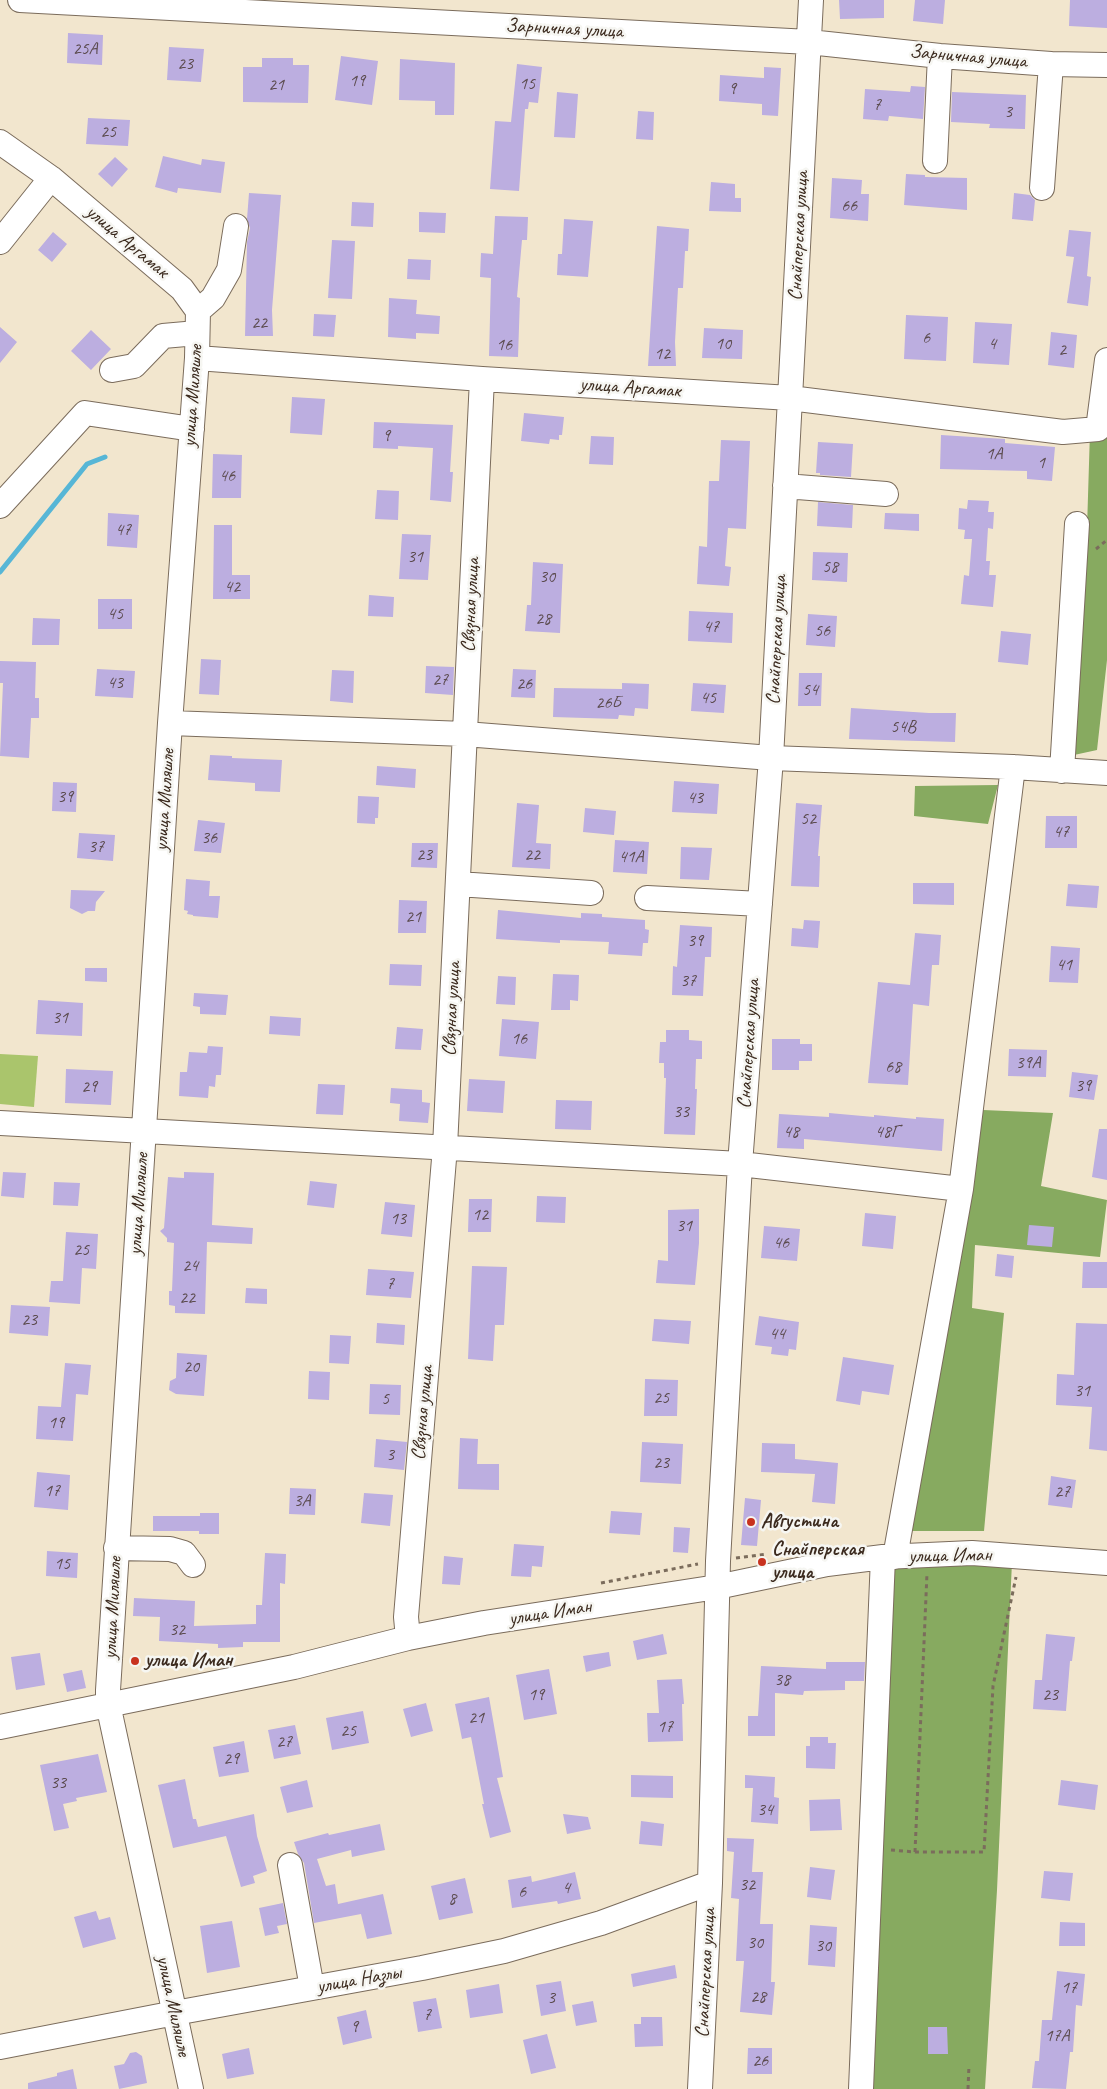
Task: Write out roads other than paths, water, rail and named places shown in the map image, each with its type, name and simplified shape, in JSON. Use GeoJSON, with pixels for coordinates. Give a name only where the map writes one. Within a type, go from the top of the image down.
{"type":"FeatureCollection","features":[{"type":"Feature","properties":{"kind":"street","name":"Зарничная улица"},"geometry":{"type":"LineString","coordinates":[[20,0],[809,42],[940,56],[1051,64],[1107,64]]}},
{"type":"Feature","properties":{"kind":"street","name":"Снайперская улица"},"geometry":{"type":"LineString","coordinates":[[700,2089],[710,1883],[716,1587],[740,1164],[771,758],[811,0]]}},
{"type":"Feature","properties":{"kind":"street"},"geometry":{"type":"LineString","coordinates":[[935,161],[940,56]]}},
{"type":"Feature","properties":{"kind":"street"},"geometry":{"type":"LineString","coordinates":[[1042,188],[1051,64]]}},
{"type":"Feature","properties":{"kind":"street","name":"улица Аргамак"},"geometry":{"type":"LineString","coordinates":[[0,142],[51,178],[182,288],[198,322]]}},
{"type":"Feature","properties":{"kind":"street"},"geometry":{"type":"LineString","coordinates":[[0,242],[51,178]]}},
{"type":"Feature","properties":{"kind":"street"},"geometry":{"type":"LineString","coordinates":[[112,370],[134,366],[163,336],[198,322],[229,270],[236,226]]}},
{"type":"Feature","properties":{"kind":"street","name":"улица Миляшле"},"geometry":{"type":"LineString","coordinates":[[191,2089],[108,1704],[116,1548],[198,322]]}},
{"type":"Feature","properties":{"kind":"street","name":"улица Аргамак"},"geometry":{"type":"LineString","coordinates":[[197,358],[482,379],[790,398],[1062,432],[1098,429],[1107,360]]}},
{"type":"Feature","properties":{"kind":"street","name":"Связная улица"},"geometry":{"type":"LineString","coordinates":[[408,1638],[406,1618],[445,1147],[482,379]]}},
{"type":"Feature","properties":{"kind":"street"},"geometry":{"type":"LineString","coordinates":[[0,506],[85,414],[192,429]]}},
{"type":"Feature","properties":{"kind":"street"},"geometry":{"type":"LineString","coordinates":[[785,486],[886,494]]}},
{"type":"Feature","properties":{"kind":"street"},"geometry":{"type":"LineString","coordinates":[[1062,771],[1078,524]]}},
{"type":"Feature","properties":{"kind":"street"},"geometry":{"type":"LineString","coordinates":[[170,722],[465,734],[771,758],[1013,767],[1107,773]]}},
{"type":"Feature","properties":{"kind":"street"},"geometry":{"type":"LineString","coordinates":[[861,2089],[871,1847],[889,1557],[961,1189],[1013,767]]}},
{"type":"Feature","properties":{"kind":"street"},"geometry":{"type":"LineString","coordinates":[[458,884],[590,893]]}},
{"type":"Feature","properties":{"kind":"street"},"geometry":{"type":"LineString","coordinates":[[647,898],[760,904]]}},
{"type":"Feature","properties":{"kind":"street"},"geometry":{"type":"LineString","coordinates":[[0,1123],[740,1164],[961,1189]]}},
{"type":"Feature","properties":{"kind":"street"},"geometry":{"type":"LineString","coordinates":[[116,1548],[170,1550],[184,1553],[193,1565]]}},
{"type":"Feature","properties":{"kind":"street","name":"улица Иман"},"geometry":{"type":"LineString","coordinates":[[0,1727],[294,1667],[408,1638],[484,1623],[716,1587],[827,1564],[889,1557],[972,1553],[1107,1563]]}},
{"type":"Feature","properties":{"kind":"street"},"geometry":{"type":"LineString","coordinates":[[290,1865],[312,1988]]}},
{"type":"Feature","properties":{"kind":"street","name":"улица Назлы"},"geometry":{"type":"LineString","coordinates":[[0,2047],[504,1951],[601,1923],[710,1883]]}},
{"type":"Feature","properties":{"kind":"waterway"},"geometry":{"type":"LineString","coordinates":[[0,572],[87,464],[105,457]]}},
{"type":"Feature","properties":{"kind":"place","name":"Августина"},"geometry":{"type":"Point","coordinates":[751,1522]}},
{"type":"Feature","properties":{"kind":"place","name":"Снайперская улица"},"geometry":{"type":"Point","coordinates":[762,1562]}},
{"type":"Feature","properties":{"kind":"place","name":"улица Иман"},"geometry":{"type":"Point","coordinates":[135,1661]}}]}
